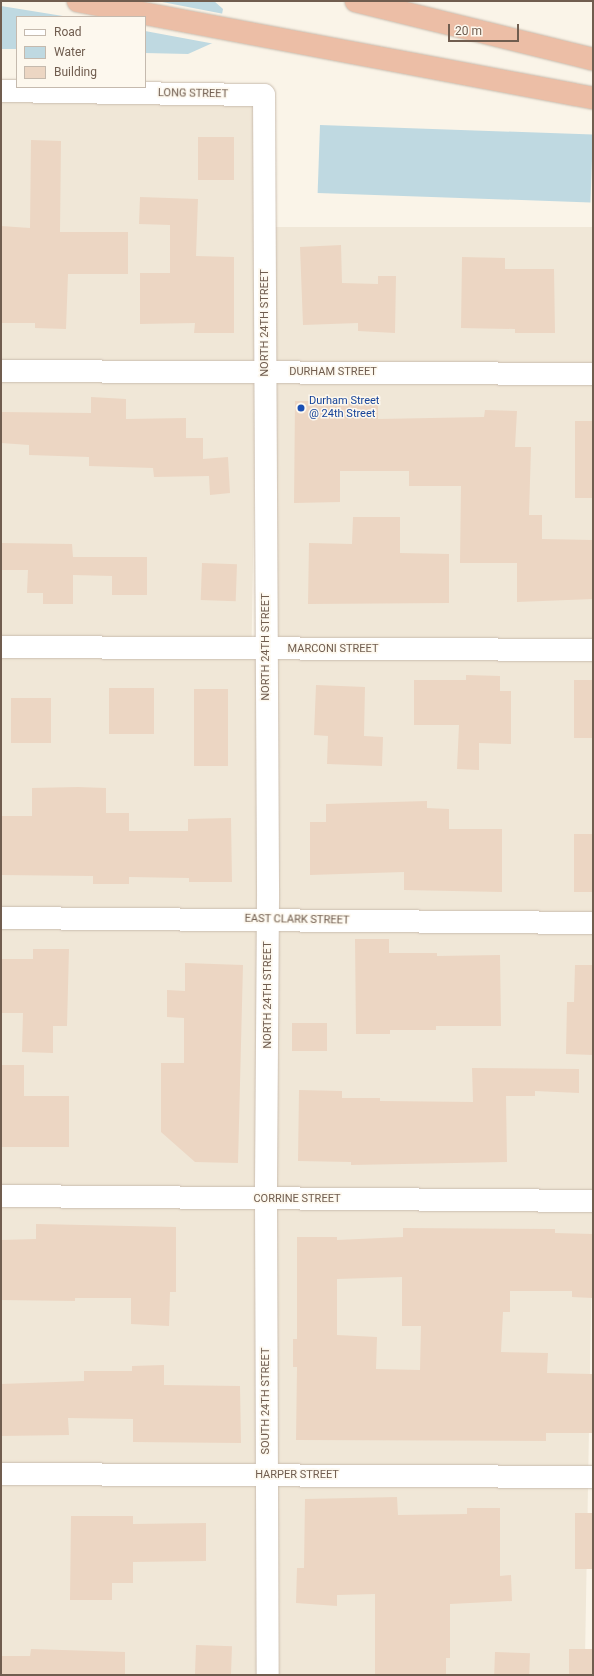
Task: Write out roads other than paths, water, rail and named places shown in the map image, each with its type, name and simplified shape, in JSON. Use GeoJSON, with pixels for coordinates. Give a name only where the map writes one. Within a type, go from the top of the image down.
{"type":"FeatureCollection","features":[{"type":"Feature","properties":{"kind":"highway"},"geometry":{"type":"LineString","coordinates":[[78,1],[593,98]]}},
{"type":"Feature","properties":{"kind":"highway"},"geometry":{"type":"LineString","coordinates":[[356,1],[593,59]]}},
{"type":"Feature","properties":{"kind":"street","name":"LONG STREET"},"geometry":{"type":"LineString","coordinates":[[1,91],[264,96]]}},
{"type":"Feature","properties":{"kind":"street","name":"NORTH 24TH STREET"},"geometry":{"type":"LineString","coordinates":[[264,96],[268,920],[266,1199]]}},
{"type":"Feature","properties":{"kind":"street","name":"DURHAM STREET"},"geometry":{"type":"LineString","coordinates":[[1,371],[593,374]]}},
{"type":"Feature","properties":{"kind":"street","name":"MARCONI STREET"},"geometry":{"type":"LineString","coordinates":[[1,647],[593,650]]}},
{"type":"Feature","properties":{"kind":"street","name":"EAST CLARK STREET"},"geometry":{"type":"LineString","coordinates":[[1,918],[593,923]]}},
{"type":"Feature","properties":{"kind":"street","name":"CORRINE STREET"},"geometry":{"type":"LineString","coordinates":[[1,1196],[593,1201]]}},
{"type":"Feature","properties":{"kind":"street","name":"SOUTH 24TH STREET"},"geometry":{"type":"LineString","coordinates":[[266,1199],[268,1675]]}},
{"type":"Feature","properties":{"kind":"street","name":"HARPER STREET"},"geometry":{"type":"LineString","coordinates":[[1,1474],[593,1477]]}},
{"type":"Feature","properties":{"kind":"water"},"geometry":{"type":"Polygon","coordinates":[[[1,1],[214,1],[223,9],[217,41],[188,54],[146,53],[146,16],[16,16],[16,49],[1,49],[1,1]]]}},
{"type":"Feature","properties":{"kind":"water"},"geometry":{"type":"Polygon","coordinates":[[[320,125],[593,135],[590,202],[318,193],[320,125]]]}},
{"type":"Feature","properties":{"kind":"place","name":"Durham Street @ 24th Street"},"geometry":{"type":"Point","coordinates":[301,408]}}]}
